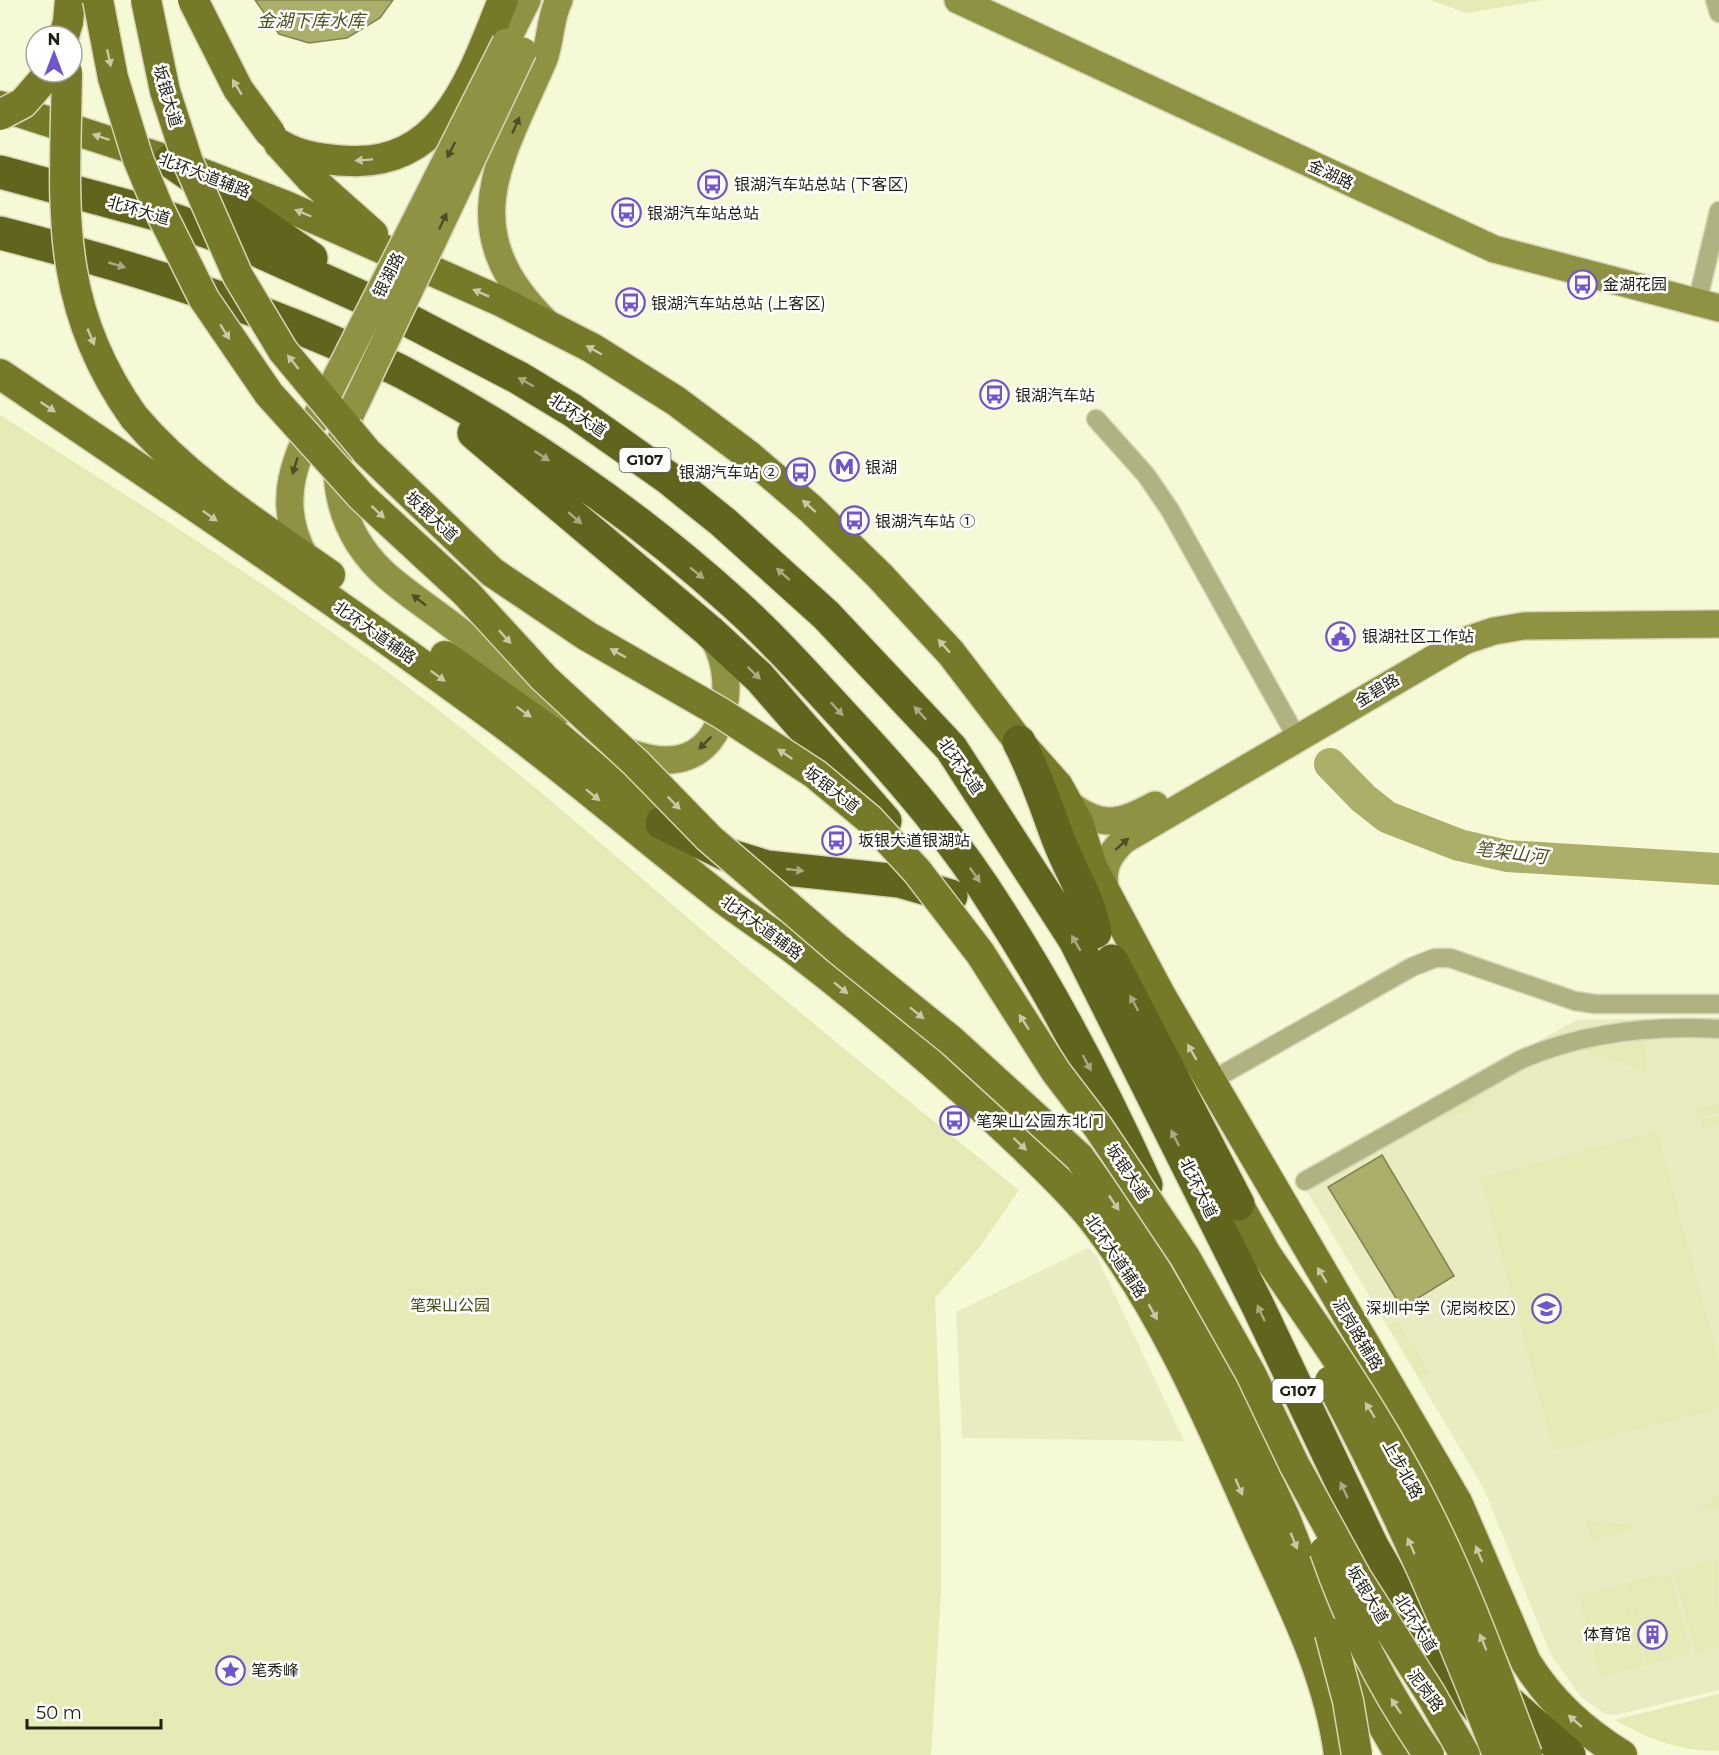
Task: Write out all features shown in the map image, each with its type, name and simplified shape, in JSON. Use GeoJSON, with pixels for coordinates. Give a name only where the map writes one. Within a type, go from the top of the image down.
{"type":"FeatureCollection","features":[{"type":"Feature","properties":{"kind":"highway"},"geometry":{"type":"LineString","coordinates":[[170,161],[379,305]]}},
{"type":"Feature","properties":{"kind":"highway","name":"北环大道"},"geometry":{"type":"LineString","coordinates":[[0,172],[207,230],[379,305],[554,399],[617,440],[732,529],[819,608],[951,748],[1053,904],[1104,994],[1257,1304],[1365,1534],[1408,1612],[1452,1677],[1486,1717],[1536,1755]]}},
{"type":"Feature","properties":{"kind":"highway","name":"北环大道"},"geometry":{"type":"LineString","coordinates":[[0,233],[139,272],[240,305],[402,372],[502,430],[590,488],[735,604],[834,705],[931,815],[998,909],[1060,1011],[1106,1097],[1172,1241],[1267,1431],[1376,1620]]}},
{"type":"Feature","properties":{"kind":"highway"},"geometry":{"type":"LineString","coordinates":[[402,372],[709,631],[759,677],[952,896],[1008,965],[1060,1011]]}},
{"type":"Feature","properties":{"kind":"highway"},"geometry":{"type":"LineString","coordinates":[[1019,742],[1039,781],[1059,842],[1091,911],[1095,932]]}},
{"type":"Feature","properties":{"kind":"highway"},"geometry":{"type":"LineString","coordinates":[[951,748],[991,783],[1014,810],[1056,869],[1095,932],[1238,1204]]}},
{"type":"Feature","properties":{"kind":"highway"},"geometry":{"type":"LineString","coordinates":[[662,823],[726,854],[767,867],[899,881],[952,896]]}},
{"type":"Feature","properties":{"kind":"highway","name":"G107"},"geometry":{"type":"LineString","coordinates":[[1365,1534],[1381,1558],[1469,1665],[1569,1755]]}},
{"type":"Feature","properties":{"kind":"highway","name":"泥岗路"},"geometry":{"type":"LineString","coordinates":[[1376,1620],[1432,1700],[1482,1755]]}},
{"type":"Feature","properties":{"kind":"main road","name":"坂银大道"},"geometry":{"type":"LineString","coordinates":[[98,0],[113,78],[147,183],[174,243],[204,299],[252,372],[311,443],[362,497],[466,593],[544,678],[636,763],[709,838],[820,934],[952,1041],[1079,1156],[1133,1231],[1221,1382],[1285,1518],[1330,1633],[1348,1701],[1357,1755]]}},
{"type":"Feature","properties":{"kind":"main road","name":"坂银大道"},"geometry":{"type":"LineString","coordinates":[[146,0],[156,52],[175,123],[220,240],[259,313],[311,386],[391,477],[492,572],[587,636],[782,752],[843,796],[892,842],[980,953],[1056,1072],[1098,1127],[1185,1257],[1251,1374],[1294,1464],[1356,1577],[1430,1693],[1464,1755]]}},
{"type":"Feature","properties":{"kind":"main road"},"geometry":{"type":"LineString","coordinates":[[193,0],[238,89],[275,139],[310,178],[396,254]]}},
{"type":"Feature","properties":{"kind":"main road"},"geometry":{"type":"LineString","coordinates":[[503,0],[505,45]]}},
{"type":"Feature","properties":{"kind":"main road"},"geometry":{"type":"LineString","coordinates":[[275,139],[312,157],[354,161],[383,158],[412,146],[436,129],[505,45],[512,0]]}},
{"type":"Feature","properties":{"kind":"main road"},"geometry":{"type":"LineString","coordinates":[[0,115],[23,103],[40,84]]}},
{"type":"Feature","properties":{"kind":"main road"},"geometry":{"type":"LineString","coordinates":[[67,84],[65,202],[70,268],[90,335],[112,384],[135,417],[167,452],[197,479],[556,735],[662,823],[796,951]]}},
{"type":"Feature","properties":{"kind":"main road","name":"北环大道辅路"},"geometry":{"type":"LineString","coordinates":[[0,105],[170,161],[286,206],[396,254],[592,348],[676,401],[748,455],[812,509],[915,612],[951,653],[1019,742],[1059,786],[1070,804],[1092,867],[1106,895]]}},
{"type":"Feature","properties":{"kind":"main road","name":"北环大道辅路"},"geometry":{"type":"LineString","coordinates":[[0,374],[425,667],[553,763],[728,902],[796,951],[986,1112],[1062,1184],[1109,1241],[1149,1305],[1212,1427],[1318,1664]]}},
{"type":"Feature","properties":{"kind":"main road","name":"泥岗路辅路"},"geometry":{"type":"LineString","coordinates":[[1106,895],[1209,1082],[1457,1502],[1526,1662],[1559,1707],[1601,1742],[1622,1755]]}},
{"type":"Feature","properties":{"kind":"main road","name":"上步北路"},"geometry":{"type":"LineString","coordinates":[[1238,1204],[1321,1348],[1377,1423],[1428,1514],[1467,1600],[1527,1755]]}},
{"type":"Feature","properties":{"kind":"main road"},"geometry":{"type":"LineString","coordinates":[[1321,1348],[1448,1631],[1498,1755]]}},
{"type":"Feature","properties":{"kind":"main road"},"geometry":{"type":"LineString","coordinates":[[1294,1464],[1335,1580],[1372,1663],[1389,1695],[1429,1755]]}},
{"type":"Feature","properties":{"kind":"main road"},"geometry":{"type":"LineString","coordinates":[[1330,1633],[1400,1755]]}},
{"type":"Feature","properties":{"kind":"main road"},"geometry":{"type":"LineString","coordinates":[[1318,1664],[1335,1718],[1340,1755]]}},
{"type":"Feature","properties":{"kind":"main road"},"geometry":{"type":"LineString","coordinates":[[1318,1664],[1373,1755]]}},
{"type":"Feature","properties":{"kind":"street","name":"银湖路"},"geometry":{"type":"LineString","coordinates":[[305,557],[294,538],[289,516],[289,494],[300,450],[527,0]]}},
{"type":"Feature","properties":{"kind":"street","name":"金湖路"},"geometry":{"type":"LineString","coordinates":[[958,0],[1494,249],[1708,306]]}},
{"type":"Feature","properties":{"kind":"street"},"geometry":{"type":"LineString","coordinates":[[1714,0],[1719,13]]}},
{"type":"Feature","properties":{"kind":"street"},"geometry":{"type":"LineString","coordinates":[[556,6],[505,45],[341,437],[337,483],[346,518],[368,555],[389,577],[596,736],[616,748],[658,759],[677,760],[703,746],[713,734],[721,717],[727,687],[723,658],[709,631]]}},
{"type":"Feature","properties":{"kind":"street"},"geometry":{"type":"LineString","coordinates":[[552,328],[530,306],[508,273],[495,236],[492,201],[497,167],[503,150],[551,40],[556,6]]}},
{"type":"Feature","properties":{"kind":"street"},"geometry":{"type":"LineString","coordinates":[[1708,306],[1719,211]]}},
{"type":"Feature","properties":{"kind":"street"},"geometry":{"type":"LineString","coordinates":[[1096,419],[1146,475],[1170,510],[1294,732]]}},
{"type":"Feature","properties":{"kind":"street","name":"金碧路"},"geometry":{"type":"LineString","coordinates":[[1106,895],[1103,868],[1107,858],[1125,840],[1444,638],[1486,620],[1540,613],[1719,612]]}},
{"type":"Feature","properties":{"kind":"street","name":"金碧路"},"geometry":{"type":"LineString","coordinates":[[1070,804],[1096,821],[1111,822],[1129,818],[1444,651],[1484,634],[1524,626],[1719,624]]}},
{"type":"Feature","properties":{"kind":"street"},"geometry":{"type":"LineString","coordinates":[[1209,1082],[1412,967],[1435,958],[1464,962],[1575,1001],[1621,1006],[1719,1004]]}},
{"type":"Feature","properties":{"kind":"street"},"geometry":{"type":"LineString","coordinates":[[1305,1181],[1544,1050],[1573,1040],[1614,1032],[1719,1029]]}},
{"type":"Feature","properties":{"kind":"shaded area","name":"深圳中学（泥岗校区）"},"geometry":{"type":"Polygon","coordinates":[[[1719,1017],[1719,1690],[1616,1715],[1605,1714],[1581,1697],[1550,1653],[1483,1487],[1298,1176],[1576,1020],[1719,1017]]]}},
{"type":"Feature","properties":{"kind":"shaded area"},"geometry":{"type":"Polygon","coordinates":[[[1088,1248],[1097,1257],[1184,1441],[962,1438],[956,1312],[1088,1248]]]}},
{"type":"Feature","properties":{"kind":"green space"},"geometry":{"type":"Polygon","coordinates":[[[1430,0],[1544,0],[1466,13],[1430,0]]]}},
{"type":"Feature","properties":{"kind":"green space","name":"笔架山公园"},"geometry":{"type":"Polygon","coordinates":[[[0,415],[273,592],[433,706],[555,804],[787,1001],[1019,1190],[979,1248],[935,1298],[941,1444],[941,1591],[931,1755],[0,1755],[0,415]]]}},
{"type":"Feature","properties":{"kind":"green space"},"geometry":{"type":"Polygon","coordinates":[[[1645,1039],[1647,1074],[1614,1059],[1591,1053],[1589,1049],[1645,1039]]]}},
{"type":"Feature","properties":{"kind":"green space"},"geometry":{"type":"Polygon","coordinates":[[[1487,1088],[1467,1111],[1432,1121],[1487,1088]]]}},
{"type":"Feature","properties":{"kind":"green space"},"geometry":{"type":"Polygon","coordinates":[[[1719,1104],[1719,1112],[1699,1118],[1697,1110],[1719,1104]]]}},
{"type":"Feature","properties":{"kind":"green space"},"geometry":{"type":"Polygon","coordinates":[[[1719,1115],[1719,1124],[1702,1128],[1700,1121],[1719,1115]]]}},
{"type":"Feature","properties":{"kind":"green space"},"geometry":{"type":"Polygon","coordinates":[[[1657,1131],[1719,1362],[1719,1408],[1554,1451],[1481,1178],[1657,1131]]]}},
{"type":"Feature","properties":{"kind":"green space"},"geometry":{"type":"Polygon","coordinates":[[[1398,1321],[1429,1372],[1420,1377],[1389,1326],[1398,1321]]]}},
{"type":"Feature","properties":{"kind":"green space"},"geometry":{"type":"Polygon","coordinates":[[[1719,1494],[1719,1506],[1699,1511],[1698,1509],[1719,1494]]]}},
{"type":"Feature","properties":{"kind":"green space"},"geometry":{"type":"Polygon","coordinates":[[[1586,1520],[1631,1525],[1632,1529],[1591,1540],[1586,1520]]]}},
{"type":"Feature","properties":{"kind":"green space"},"geometry":{"type":"Polygon","coordinates":[[[1718,1559],[1719,1646],[1696,1652],[1674,1571],[1718,1559]]]}},
{"type":"Feature","properties":{"kind":"green space"},"geometry":{"type":"Polygon","coordinates":[[[1669,1572],[1691,1653],[1647,1665],[1625,1584],[1669,1572]]]}},
{"type":"Feature","properties":{"kind":"green space"},"geometry":{"type":"Polygon","coordinates":[[[1624,1584],[1645,1665],[1601,1677],[1579,1596],[1624,1584]]]}},
{"type":"Feature","properties":{"kind":"green space"},"geometry":{"type":"Polygon","coordinates":[[[1719,1694],[1719,1751],[1691,1749],[1665,1743],[1615,1720],[1719,1694]]]}},
{"type":"Feature","properties":{"kind":"water","name":"金湖下库水库"},"geometry":{"type":"Polygon","coordinates":[[[255,0],[393,0],[380,18],[347,38],[309,43],[279,34],[255,0]]]}},
{"type":"Feature","properties":{"kind":"water"},"geometry":{"type":"Polygon","coordinates":[[[1382,1155],[1454,1276],[1402,1308],[1328,1187],[1382,1155]]]}},
{"type":"Feature","properties":{"kind":"waterway","name":"笔架山河"},"geometry":{"type":"LineString","coordinates":[[1330,764],[1363,798],[1387,817],[1459,845],[1507,856],[1719,869]]}},
{"type":"Feature","properties":{"kind":"place","name":"银湖汽车站总站 (下客区)"},"geometry":{"type":"Point","coordinates":[713,184]}},
{"type":"Feature","properties":{"kind":"place","name":"银湖汽车站总站"},"geometry":{"type":"Point","coordinates":[626,213]}},
{"type":"Feature","properties":{"kind":"place","name":"金湖花园"},"geometry":{"type":"Point","coordinates":[1582,284]}},
{"type":"Feature","properties":{"kind":"place","name":"银湖汽车站总站 (上客区)"},"geometry":{"type":"Point","coordinates":[630,303]}},
{"type":"Feature","properties":{"kind":"place","name":"银湖汽车站"},"geometry":{"type":"Point","coordinates":[994,395]}},
{"type":"Feature","properties":{"kind":"place","name":"银湖"},"geometry":{"type":"Point","coordinates":[844,467]}},
{"type":"Feature","properties":{"kind":"place","name":"银湖汽车站 ②"},"geometry":{"type":"Point","coordinates":[800,472]}},
{"type":"Feature","properties":{"kind":"place","name":"银湖汽车站 ①"},"geometry":{"type":"Point","coordinates":[854,521]}},
{"type":"Feature","properties":{"kind":"place","name":"银湖社区工作站"},"geometry":{"type":"Point","coordinates":[1341,636]}},
{"type":"Feature","properties":{"kind":"place","name":"坂银大道银湖站"},"geometry":{"type":"Point","coordinates":[837,840]}},
{"type":"Feature","properties":{"kind":"place","name":"笔架山公园东北门"},"geometry":{"type":"Point","coordinates":[955,1121]}},
{"type":"Feature","properties":{"kind":"place","name":"深圳中学（泥岗校区）"},"geometry":{"type":"Point","coordinates":[1547,1308]}},
{"type":"Feature","properties":{"kind":"place","name":"体育馆"},"geometry":{"type":"Point","coordinates":[1652,1634]}},
{"type":"Feature","properties":{"kind":"place","name":"笔秀峰"},"geometry":{"type":"Point","coordinates":[230,1670]}}]}
